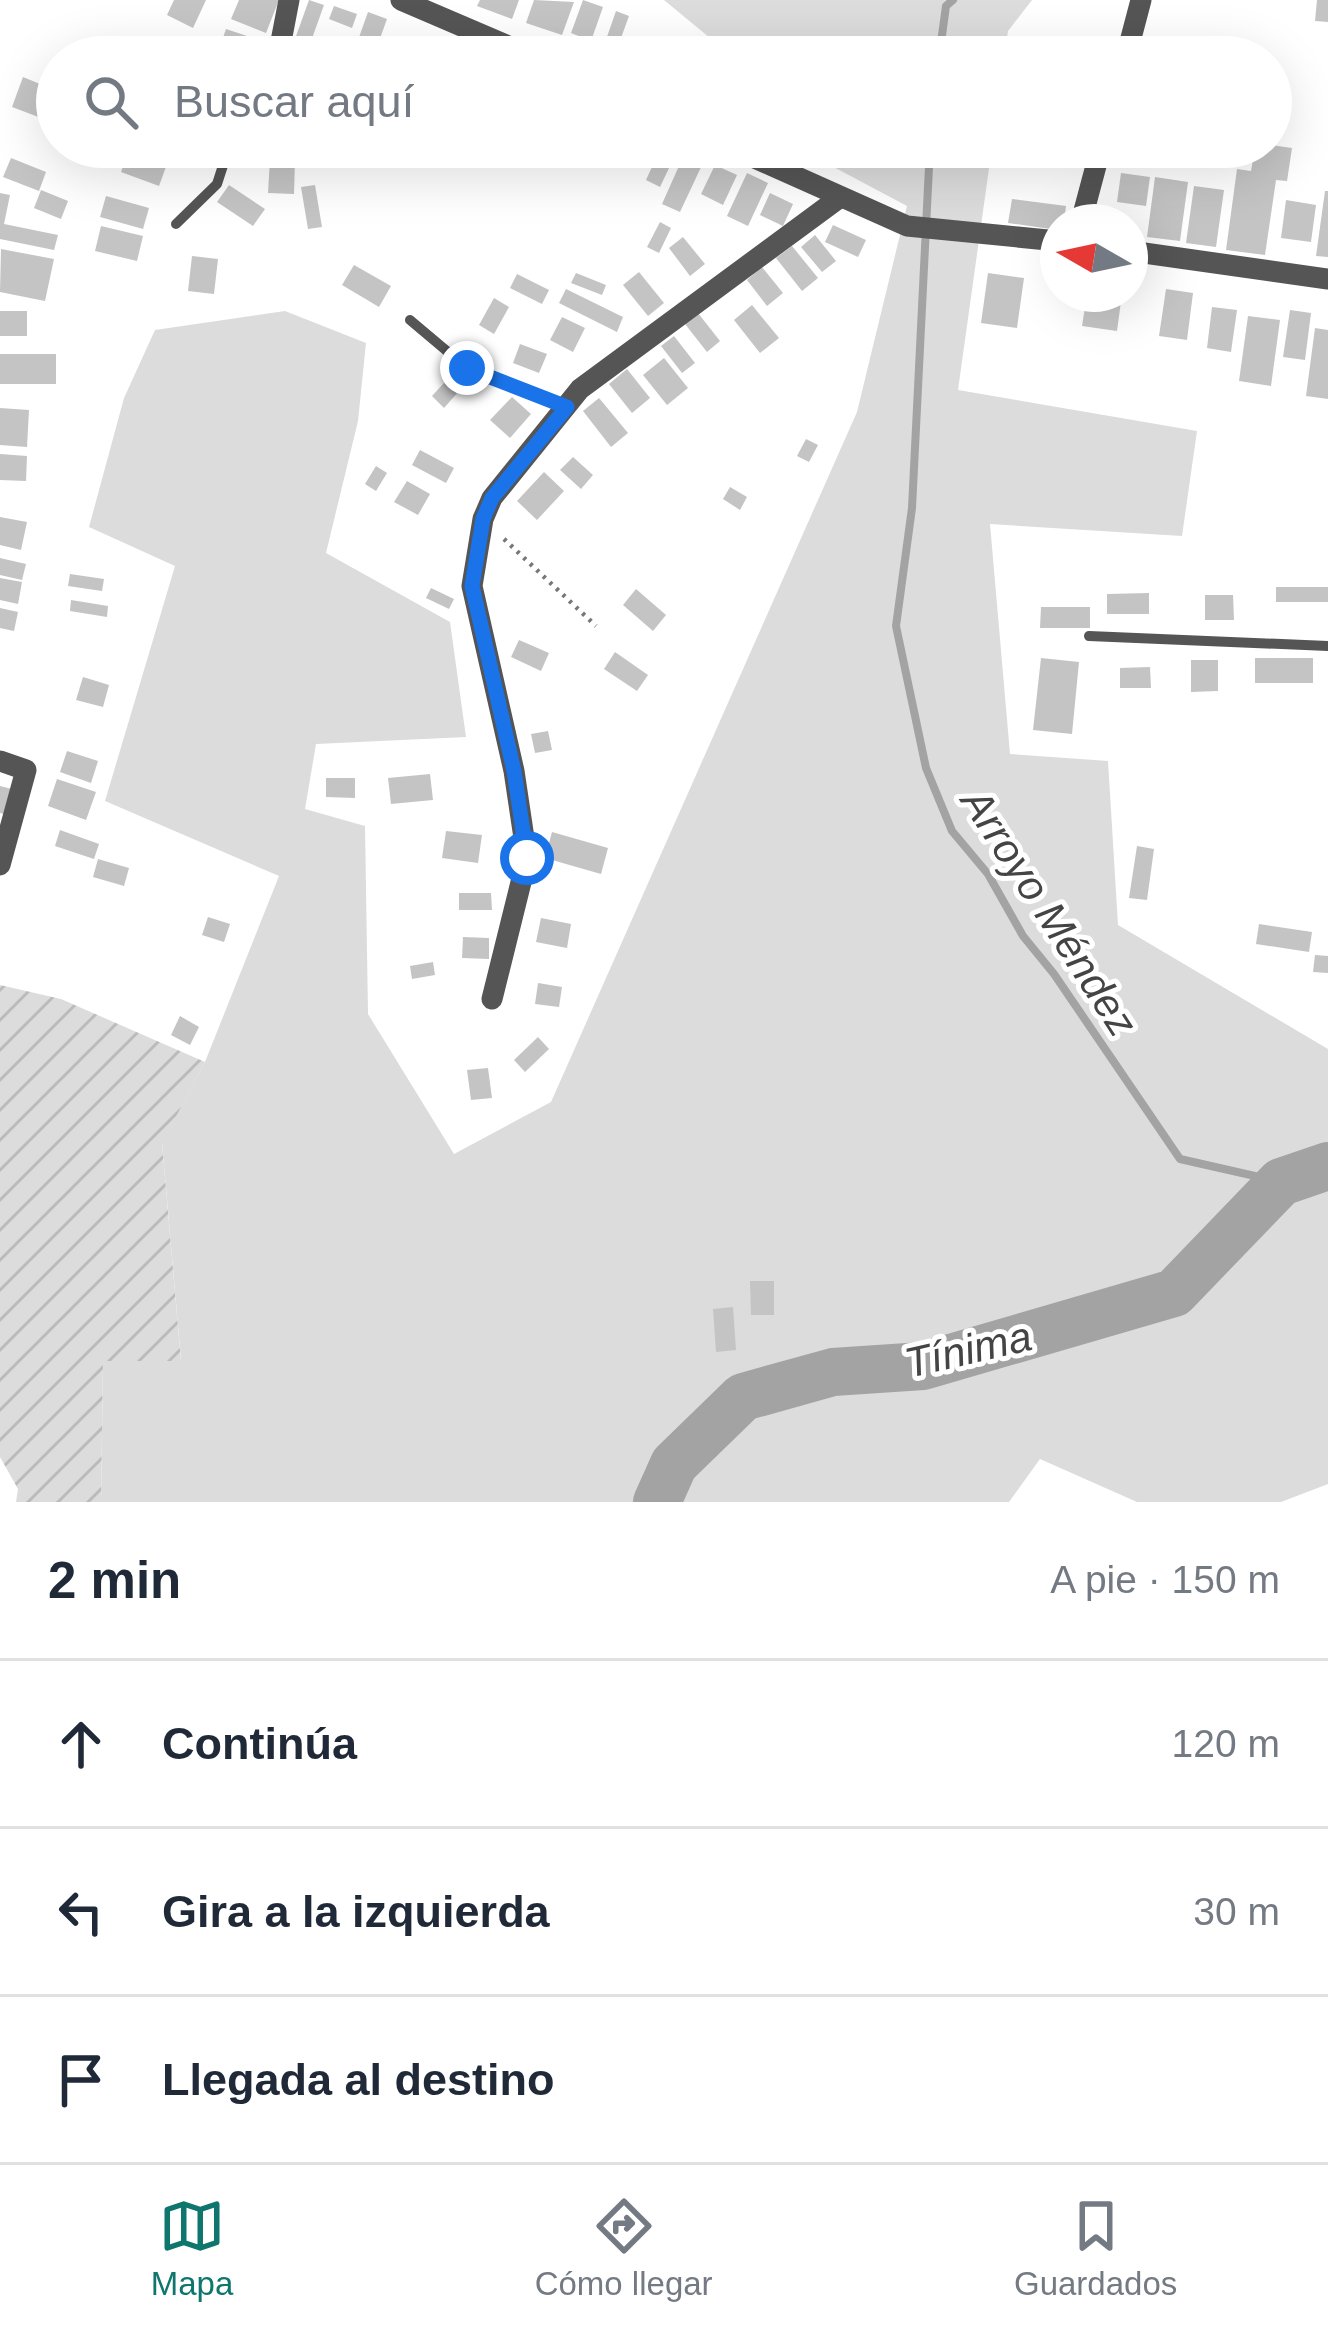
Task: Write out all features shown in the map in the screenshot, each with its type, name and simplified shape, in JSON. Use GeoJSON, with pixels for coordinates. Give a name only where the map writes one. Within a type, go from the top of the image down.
{"type":"FeatureCollection","features":[{"type":"Feature","properties":{"kind":"street"},"geometry":{"type":"LineString","coordinates":[[282,36],[289,0]]}},
{"type":"Feature","properties":{"kind":"street"},"geometry":{"type":"LineString","coordinates":[[401,0],[485,36]]}},
{"type":"Feature","properties":{"kind":"street"},"geometry":{"type":"LineString","coordinates":[[1132,36],[1142,0]]}},
{"type":"Feature","properties":{"kind":"street"},"geometry":{"type":"LineString","coordinates":[[776,168],[908,226],[1040,239]]}},
{"type":"Feature","properties":{"kind":"street"},"geometry":{"type":"LineString","coordinates":[[1086,204],[1095,168]]}},
{"type":"Feature","properties":{"kind":"street"},"geometry":{"type":"LineString","coordinates":[[492,999],[527,858],[514,771],[472,586],[483,519],[492,498],[580,388],[839,197]]}},
{"type":"Feature","properties":{"kind":"street"},"geometry":{"type":"LineString","coordinates":[[1148,254],[1328,279]]}},
{"type":"Feature","properties":{"kind":"street"},"geometry":{"type":"LineString","coordinates":[[0,761],[26,770],[0,865]]}},
{"type":"Feature","properties":{"kind":"lane"},"geometry":{"type":"LineString","coordinates":[[176,224],[217,184],[222,168]]}},
{"type":"Feature","properties":{"kind":"lane"},"geometry":{"type":"LineString","coordinates":[[410,320],[467,368],[567,407]]}},
{"type":"Feature","properties":{"kind":"lane"},"geometry":{"type":"LineString","coordinates":[[1089,636],[1328,646]]}},
{"type":"Feature","properties":{"kind":"path"},"geometry":{"type":"LineString","coordinates":[[483,519],[596,626]]}},
{"type":"Feature","properties":{"kind":"shaded area"},"geometry":{"type":"Polygon","coordinates":[[[664,0],[1032,0],[1007,36],[708,36],[664,0]]]}},
{"type":"Feature","properties":{"kind":"shaded area"},"geometry":{"type":"Polygon","coordinates":[[[836,168],[989,168],[958,390],[1197,431],[1182,536],[990,524],[1010,754],[1108,761],[1118,925],[1328,1049],[1328,1484],[1281,1502],[1137,1502],[1040,1459],[1009,1502],[101,1502],[103,1361],[181,1360],[162,1142],[205,1062],[279,876],[105,801],[175,566],[89,527],[124,398],[155,330],[285,311],[366,343],[358,421],[326,553],[450,622],[466,737],[316,744],[305,809],[365,826],[368,1014],[454,1154],[551,1102],[857,412],[907,206],[836,168]]]}},
{"type":"Feature","properties":{"kind":"shaded area"},"geometry":{"type":"Polygon","coordinates":[[[0,985],[61,999],[205,1062],[162,1143],[181,1361],[103,1361],[101,1502],[16,1502],[18,1489],[0,1457],[0,985]]]}},
{"type":"Feature","properties":{"kind":"building"},"geometry":{"type":"Polygon","coordinates":[[[174,0],[206,0],[193,28],[167,15],[174,0]]]}},
{"type":"Feature","properties":{"kind":"building"},"geometry":{"type":"Polygon","coordinates":[[[239,0],[279,0],[266,33],[231,19],[239,0]]]}},
{"type":"Feature","properties":{"kind":"building"},"geometry":{"type":"Polygon","coordinates":[[[309,0],[324,5],[313,36],[296,36],[309,0]]]}},
{"type":"Feature","properties":{"kind":"building"},"geometry":{"type":"Polygon","coordinates":[[[480,0],[519,0],[512,19],[477,6],[480,0]]]}},
{"type":"Feature","properties":{"kind":"building"},"geometry":{"type":"Polygon","coordinates":[[[534,0],[574,2],[562,35],[526,23],[534,0]]]}},
{"type":"Feature","properties":{"kind":"building"},"geometry":{"type":"Polygon","coordinates":[[[583,0],[603,7],[593,36],[571,33],[583,0]]]}},
{"type":"Feature","properties":{"kind":"building"},"geometry":{"type":"Polygon","coordinates":[[[1317,0],[1328,0],[1328,22],[1315,21],[1317,0]]]}},
{"type":"Feature","properties":{"kind":"building"},"geometry":{"type":"Polygon","coordinates":[[[334,6],[357,14],[352,28],[329,19],[334,6]]]}},
{"type":"Feature","properties":{"kind":"building"},"geometry":{"type":"Polygon","coordinates":[[[616,11],[629,16],[622,36],[607,36],[616,11]]]}},
{"type":"Feature","properties":{"kind":"building"},"geometry":{"type":"Polygon","coordinates":[[[368,12],[387,19],[381,36],[359,36],[368,12]]]}},
{"type":"Feature","properties":{"kind":"building"},"geometry":{"type":"Polygon","coordinates":[[[23,77],[36,82],[36,116],[12,107],[23,77]]]}},
{"type":"Feature","properties":{"kind":"building"},"geometry":{"type":"Polygon","coordinates":[[[11,158],[46,172],[39,191],[3,177],[11,158]]]}},
{"type":"Feature","properties":{"kind":"building"},"geometry":{"type":"Polygon","coordinates":[[[122,168],[166,168],[159,186],[121,172],[122,168]]]}},
{"type":"Feature","properties":{"kind":"building"},"geometry":{"type":"Polygon","coordinates":[[[269,168],[295,168],[294,194],[268,193],[269,168]]]}},
{"type":"Feature","properties":{"kind":"building"},"geometry":{"type":"Polygon","coordinates":[[[651,168],[669,168],[660,187],[646,180],[651,168]]]}},
{"type":"Feature","properties":{"kind":"building"},"geometry":{"type":"Polygon","coordinates":[[[678,168],[701,168],[680,212],[662,204],[678,168]]]}},
{"type":"Feature","properties":{"kind":"building"},"geometry":{"type":"Polygon","coordinates":[[[714,168],[737,175],[723,205],[701,194],[714,168]]]}},
{"type":"Feature","properties":{"kind":"building"},"geometry":{"type":"Polygon","coordinates":[[[1289,168],[1287,181],[1276,180],[1265,255],[1226,250],[1237,169],[1289,168]]]}},
{"type":"Feature","properties":{"kind":"building"},"geometry":{"type":"Polygon","coordinates":[[[747,173],[768,183],[748,226],[727,216],[747,173]]]}},
{"type":"Feature","properties":{"kind":"building"},"geometry":{"type":"Polygon","coordinates":[[[1121,173],[1150,177],[1146,204],[1117,202],[1121,173]]]}},
{"type":"Feature","properties":{"kind":"building"},"geometry":{"type":"Polygon","coordinates":[[[1155,177],[1188,182],[1180,241],[1148,237],[1155,177]]]}},
{"type":"Feature","properties":{"kind":"building"},"geometry":{"type":"Polygon","coordinates":[[[229,185],[265,209],[253,226],[217,202],[229,185]]]}},
{"type":"Feature","properties":{"kind":"building"},"geometry":{"type":"Polygon","coordinates":[[[315,185],[322,227],[308,229],[301,187],[315,185]]]}},
{"type":"Feature","properties":{"kind":"building"},"geometry":{"type":"Polygon","coordinates":[[[1194,186],[1224,190],[1216,247],[1186,243],[1194,186]]]}},
{"type":"Feature","properties":{"kind":"building"},"geometry":{"type":"Polygon","coordinates":[[[41,190],[68,201],[61,219],[34,208],[41,190]]]}},
{"type":"Feature","properties":{"kind":"building"},"geometry":{"type":"Polygon","coordinates":[[[1328,191],[1328,257],[1316,256],[1328,191]]]}},
{"type":"Feature","properties":{"kind":"building"},"geometry":{"type":"Polygon","coordinates":[[[0,193],[10,195],[4,224],[58,235],[54,250],[0,239],[0,193]]]}},
{"type":"Feature","properties":{"kind":"building"},"geometry":{"type":"Polygon","coordinates":[[[770,193],[793,204],[783,226],[760,215],[770,193]]]}},
{"type":"Feature","properties":{"kind":"building"},"geometry":{"type":"Polygon","coordinates":[[[106,196],[149,208],[143,229],[100,217],[106,196]]]}},
{"type":"Feature","properties":{"kind":"building"},"geometry":{"type":"Polygon","coordinates":[[[1012,199],[1051,204],[1040,204],[1040,227],[1008,223],[1012,199]]]}},
{"type":"Feature","properties":{"kind":"building"},"geometry":{"type":"Polygon","coordinates":[[[1286,200],[1316,205],[1311,242],[1281,238],[1286,200]]]}},
{"type":"Feature","properties":{"kind":"building"},"geometry":{"type":"Polygon","coordinates":[[[660,222],[671,228],[659,253],[647,247],[660,222]]]}},
{"type":"Feature","properties":{"kind":"building"},"geometry":{"type":"Polygon","coordinates":[[[833,225],[866,240],[858,257],[825,242],[833,225]]]}},
{"type":"Feature","properties":{"kind":"building"},"geometry":{"type":"Polygon","coordinates":[[[101,226],[143,236],[137,261],[95,251],[101,226]]]}},
{"type":"Feature","properties":{"kind":"building"},"geometry":{"type":"Polygon","coordinates":[[[815,235],[836,261],[822,272],[801,247],[815,235]]]}},
{"type":"Feature","properties":{"kind":"building"},"geometry":{"type":"Polygon","coordinates":[[[683,237],[705,264],[690,276],[669,248],[683,237]]]}},
{"type":"Feature","properties":{"kind":"building"},"geometry":{"type":"Polygon","coordinates":[[[792,246],[818,278],[802,291],[776,258],[792,246]]]}},
{"type":"Feature","properties":{"kind":"building"},"geometry":{"type":"Polygon","coordinates":[[[1,249],[54,259],[45,301],[0,292],[1,249]]]}},
{"type":"Feature","properties":{"kind":"building"},"geometry":{"type":"Polygon","coordinates":[[[192,256],[218,259],[214,294],[188,291],[192,256]]]}},
{"type":"Feature","properties":{"kind":"building"},"geometry":{"type":"Polygon","coordinates":[[[354,265],[391,286],[379,307],[342,285],[354,265]]]}},
{"type":"Feature","properties":{"kind":"building"},"geometry":{"type":"Polygon","coordinates":[[[762,267],[783,293],[767,306],[747,280],[762,267]]]}},
{"type":"Feature","properties":{"kind":"building"},"geometry":{"type":"Polygon","coordinates":[[[639,272],[664,303],[648,316],[623,285],[639,272]]]}},
{"type":"Feature","properties":{"kind":"building"},"geometry":{"type":"Polygon","coordinates":[[[576,273],[606,285],[602,295],[571,283],[576,273]]]}},
{"type":"Feature","properties":{"kind":"building"},"geometry":{"type":"Polygon","coordinates":[[[988,273],[1024,278],[1017,328],[981,323],[988,273]]]}},
{"type":"Feature","properties":{"kind":"building"},"geometry":{"type":"Polygon","coordinates":[[[517,274],[549,290],[542,304],[510,288],[517,274]]]}},
{"type":"Feature","properties":{"kind":"building"},"geometry":{"type":"Polygon","coordinates":[[[566,289],[623,317],[617,332],[559,303],[566,289]]]}},
{"type":"Feature","properties":{"kind":"building"},"geometry":{"type":"Polygon","coordinates":[[[1166,289],[1193,293],[1187,340],[1159,336],[1166,289]]]}},
{"type":"Feature","properties":{"kind":"building"},"geometry":{"type":"Polygon","coordinates":[[[494,298],[509,307],[494,334],[479,325],[494,298]]]}},
{"type":"Feature","properties":{"kind":"building"},"geometry":{"type":"Polygon","coordinates":[[[752,305],[779,338],[760,353],[734,320],[752,305]]]}},
{"type":"Feature","properties":{"kind":"building"},"geometry":{"type":"Polygon","coordinates":[[[1212,307],[1237,310],[1231,352],[1207,348],[1212,307]]]}},
{"type":"Feature","properties":{"kind":"building"},"geometry":{"type":"Polygon","coordinates":[[[1290,310],[1311,313],[1305,360],[1283,357],[1290,310]]]}},
{"type":"Feature","properties":{"kind":"building"},"geometry":{"type":"Polygon","coordinates":[[[0,311],[27,311],[27,336],[0,336],[0,311]]]}},
{"type":"Feature","properties":{"kind":"building"},"geometry":{"type":"Polygon","coordinates":[[[1084,312],[1120,312],[1117,331],[1082,326],[1084,312]]]}},
{"type":"Feature","properties":{"kind":"building"},"geometry":{"type":"Polygon","coordinates":[[[698,313],[720,341],[707,352],[685,324],[698,313]]]}},
{"type":"Feature","properties":{"kind":"building"},"geometry":{"type":"Polygon","coordinates":[[[1248,316],[1280,320],[1271,386],[1239,381],[1248,316]]]}},
{"type":"Feature","properties":{"kind":"building"},"geometry":{"type":"Polygon","coordinates":[[[562,317],[585,328],[573,352],[550,340],[562,317]]]}},
{"type":"Feature","properties":{"kind":"building"},"geometry":{"type":"Polygon","coordinates":[[[1315,328],[1328,330],[1328,399],[1306,396],[1315,328]]]}},
{"type":"Feature","properties":{"kind":"building"},"geometry":{"type":"Polygon","coordinates":[[[674,336],[695,363],[682,373],[661,346],[674,336]]]}},
{"type":"Feature","properties":{"kind":"building"},"geometry":{"type":"Polygon","coordinates":[[[520,344],[547,354],[539,373],[513,363],[520,344]]]}},
{"type":"Feature","properties":{"kind":"building"},"geometry":{"type":"Polygon","coordinates":[[[0,354],[56,354],[56,384],[0,384],[0,354]]]}},
{"type":"Feature","properties":{"kind":"building"},"geometry":{"type":"Polygon","coordinates":[[[664,358],[688,388],[667,405],[643,375],[664,358]]]}},
{"type":"Feature","properties":{"kind":"building"},"geometry":{"type":"Polygon","coordinates":[[[627,369],[650,398],[632,413],[609,384],[627,369]]]}},
{"type":"Feature","properties":{"kind":"building"},"geometry":{"type":"Polygon","coordinates":[[[455,371],[467,382],[444,408],[432,396],[455,371]]]}},
{"type":"Feature","properties":{"kind":"building"},"geometry":{"type":"Polygon","coordinates":[[[512,397],[531,414],[510,438],[490,420],[512,397]]]}},
{"type":"Feature","properties":{"kind":"building"},"geometry":{"type":"Polygon","coordinates":[[[599,398],[628,433],[611,447],[583,411],[599,398]]]}},
{"type":"Feature","properties":{"kind":"building"},"geometry":{"type":"Polygon","coordinates":[[[0,408],[29,410],[27,447],[0,445],[0,408]]]}},
{"type":"Feature","properties":{"kind":"building"},"geometry":{"type":"Polygon","coordinates":[[[806,439],[818,445],[809,462],[797,456],[806,439]]]}},
{"type":"Feature","properties":{"kind":"building"},"geometry":{"type":"Polygon","coordinates":[[[420,450],[454,468],[446,483],[412,465],[420,450]]]}},
{"type":"Feature","properties":{"kind":"building"},"geometry":{"type":"Polygon","coordinates":[[[0,454],[27,456],[26,481],[0,480],[0,454]]]}},
{"type":"Feature","properties":{"kind":"building"},"geometry":{"type":"Polygon","coordinates":[[[573,457],[593,475],[581,489],[560,470],[573,457]]]}},
{"type":"Feature","properties":{"kind":"building"},"geometry":{"type":"Polygon","coordinates":[[[376,466],[387,473],[376,491],[365,484],[376,466]]]}},
{"type":"Feature","properties":{"kind":"building"},"geometry":{"type":"Polygon","coordinates":[[[544,472],[564,491],[537,520],[517,501],[544,472]]]}},
{"type":"Feature","properties":{"kind":"building"},"geometry":{"type":"Polygon","coordinates":[[[407,481],[430,494],[418,515],[394,502],[407,481]]]}},
{"type":"Feature","properties":{"kind":"building"},"geometry":{"type":"Polygon","coordinates":[[[730,487],[747,497],[740,510],[723,499],[730,487]]]}},
{"type":"Feature","properties":{"kind":"building"},"geometry":{"type":"Polygon","coordinates":[[[0,517],[27,522],[21,550],[0,545],[0,517]]]}},
{"type":"Feature","properties":{"kind":"building"},"geometry":{"type":"Polygon","coordinates":[[[0,558],[26,564],[22,580],[0,575],[0,558]]]}},
{"type":"Feature","properties":{"kind":"building"},"geometry":{"type":"Polygon","coordinates":[[[70,574],[104,579],[102,591],[68,586],[70,574]]]}},
{"type":"Feature","properties":{"kind":"building"},"geometry":{"type":"Polygon","coordinates":[[[0,578],[22,582],[18,604],[0,600],[0,578]]]}},
{"type":"Feature","properties":{"kind":"building"},"geometry":{"type":"Polygon","coordinates":[[[1276,587],[1328,587],[1328,602],[1276,602],[1276,587]]]}},
{"type":"Feature","properties":{"kind":"building"},"geometry":{"type":"Polygon","coordinates":[[[431,588],[454,599],[449,609],[426,598],[431,588]]]}},
{"type":"Feature","properties":{"kind":"building"},"geometry":{"type":"Polygon","coordinates":[[[636,589],[666,615],[653,631],[623,605],[636,589]]]}},
{"type":"Feature","properties":{"kind":"building"},"geometry":{"type":"Polygon","coordinates":[[[1149,593],[1149,614],[1107,614],[1107,594],[1149,593]]]}},
{"type":"Feature","properties":{"kind":"building"},"geometry":{"type":"Polygon","coordinates":[[[1205,595],[1233,595],[1234,620],[1205,620],[1205,595]]]}},
{"type":"Feature","properties":{"kind":"building"},"geometry":{"type":"Polygon","coordinates":[[[71,600],[108,606],[107,617],[70,611],[71,600]]]}},
{"type":"Feature","properties":{"kind":"building"},"geometry":{"type":"Polygon","coordinates":[[[1041,607],[1090,607],[1090,628],[1040,628],[1041,607]]]}},
{"type":"Feature","properties":{"kind":"building"},"geometry":{"type":"Polygon","coordinates":[[[0,608],[18,612],[14,631],[0,628],[0,608]]]}},
{"type":"Feature","properties":{"kind":"building"},"geometry":{"type":"Polygon","coordinates":[[[519,640],[549,653],[541,671],[511,657],[519,640]]]}},
{"type":"Feature","properties":{"kind":"building"},"geometry":{"type":"Polygon","coordinates":[[[615,652],[648,675],[637,691],[604,669],[615,652]]]}},
{"type":"Feature","properties":{"kind":"building"},"geometry":{"type":"Polygon","coordinates":[[[1041,658],[1079,662],[1072,734],[1033,730],[1041,658]]]}},
{"type":"Feature","properties":{"kind":"building"},"geometry":{"type":"Polygon","coordinates":[[[1255,658],[1313,658],[1313,683],[1255,683],[1255,658]]]}},
{"type":"Feature","properties":{"kind":"building"},"geometry":{"type":"Polygon","coordinates":[[[1191,660],[1218,660],[1218,691],[1191,692],[1191,660]]]}},
{"type":"Feature","properties":{"kind":"building"},"geometry":{"type":"Polygon","coordinates":[[[1150,667],[1151,688],[1120,688],[1120,668],[1150,667]]]}},
{"type":"Feature","properties":{"kind":"building"},"geometry":{"type":"Polygon","coordinates":[[[83,677],[109,685],[103,707],[76,700],[83,677]]]}},
{"type":"Feature","properties":{"kind":"building"},"geometry":{"type":"Polygon","coordinates":[[[548,731],[552,750],[535,753],[531,734],[548,731]]]}},
{"type":"Feature","properties":{"kind":"building"},"geometry":{"type":"Polygon","coordinates":[[[67,751],[98,761],[91,783],[60,772],[67,751]]]}},
{"type":"Feature","properties":{"kind":"building"},"geometry":{"type":"Polygon","coordinates":[[[430,774],[433,800],[391,804],[388,778],[430,774]]]}},
{"type":"Feature","properties":{"kind":"building"},"geometry":{"type":"Polygon","coordinates":[[[326,778],[355,778],[355,798],[326,797],[326,778]]]}},
{"type":"Feature","properties":{"kind":"building"},"geometry":{"type":"Polygon","coordinates":[[[57,779],[96,792],[86,820],[48,806],[57,779]]]}},
{"type":"Feature","properties":{"kind":"building"},"geometry":{"type":"Polygon","coordinates":[[[0,786],[12,789],[4,814],[0,813],[0,786]]]}},
{"type":"Feature","properties":{"kind":"building"},"geometry":{"type":"Polygon","coordinates":[[[60,830],[99,844],[94,859],[55,846],[60,830]]]}},
{"type":"Feature","properties":{"kind":"building"},"geometry":{"type":"Polygon","coordinates":[[[446,831],[482,835],[478,863],[442,858],[446,831]]]}},
{"type":"Feature","properties":{"kind":"building"},"geometry":{"type":"Polygon","coordinates":[[[552,832],[608,848],[601,874],[545,858],[552,832]]]}},
{"type":"Feature","properties":{"kind":"building"},"geometry":{"type":"Polygon","coordinates":[[[1137,846],[1154,849],[1147,900],[1129,898],[1137,846]]]}},
{"type":"Feature","properties":{"kind":"building"},"geometry":{"type":"Polygon","coordinates":[[[98,859],[129,868],[124,886],[93,877],[98,859]]]}},
{"type":"Feature","properties":{"kind":"building"},"geometry":{"type":"Polygon","coordinates":[[[459,893],[491,893],[492,910],[459,910],[459,893]]]}},
{"type":"Feature","properties":{"kind":"building"},"geometry":{"type":"Polygon","coordinates":[[[208,917],[230,924],[224,942],[202,935],[208,917]]]}},
{"type":"Feature","properties":{"kind":"building"},"geometry":{"type":"Polygon","coordinates":[[[541,918],[571,924],[567,948],[536,942],[541,918]]]}},
{"type":"Feature","properties":{"kind":"building"},"geometry":{"type":"Polygon","coordinates":[[[1259,924],[1312,932],[1309,952],[1256,944],[1259,924]]]}},
{"type":"Feature","properties":{"kind":"building"},"geometry":{"type":"Polygon","coordinates":[[[463,937],[489,938],[489,959],[462,958],[463,937]]]}},
{"type":"Feature","properties":{"kind":"building"},"geometry":{"type":"Polygon","coordinates":[[[1315,955],[1328,956],[1328,973],[1313,972],[1315,955]]]}},
{"type":"Feature","properties":{"kind":"building"},"geometry":{"type":"Polygon","coordinates":[[[433,962],[435,975],[412,979],[410,966],[433,962]]]}},
{"type":"Feature","properties":{"kind":"building"},"geometry":{"type":"Polygon","coordinates":[[[538,983],[562,987],[559,1007],[535,1004],[538,983]]]}},
{"type":"Feature","properties":{"kind":"building"},"geometry":{"type":"Polygon","coordinates":[[[180,1016],[199,1027],[190,1045],[171,1035],[180,1016]]]}},
{"type":"Feature","properties":{"kind":"building"},"geometry":{"type":"Polygon","coordinates":[[[538,1037],[549,1049],[525,1072],[514,1060],[538,1037]]]}},
{"type":"Feature","properties":{"kind":"building"},"geometry":{"type":"Polygon","coordinates":[[[488,1068],[492,1098],[471,1100],[467,1070],[488,1068]]]}},
{"type":"Feature","properties":{"kind":"building"},"geometry":{"type":"Polygon","coordinates":[[[750,1281],[774,1281],[774,1315],[751,1315],[750,1281]]]}},
{"type":"Feature","properties":{"kind":"building"},"geometry":{"type":"Polygon","coordinates":[[[733,1307],[736,1350],[716,1352],[713,1309],[733,1307]]]}},
{"type":"Feature","properties":{"kind":"waterway","name":"Arroyo Méndez"},"geometry":{"type":"LineString","coordinates":[[942,36],[946,6],[953,0]]}},
{"type":"Feature","properties":{"kind":"waterway","name":"Arroyo Méndez"},"geometry":{"type":"LineString","coordinates":[[929,168],[912,508],[896,626],[926,768],[952,831],[988,874],[1023,936],[1180,1159],[1281,1182]]}},
{"type":"Feature","properties":{"kind":"waterway","name":"Tínima"},"geometry":{"type":"LineString","coordinates":[[657,1502],[674,1464],[743,1397],[833,1372],[923,1366],[1174,1293],[1281,1182],[1328,1166]]}},
{"type":"Feature","properties":{"kind":"route"},"geometry":{"type":"LineString","coordinates":[[467,368],[567,407],[492,498],[483,519],[472,586],[514,771],[527,858]]}}]}
